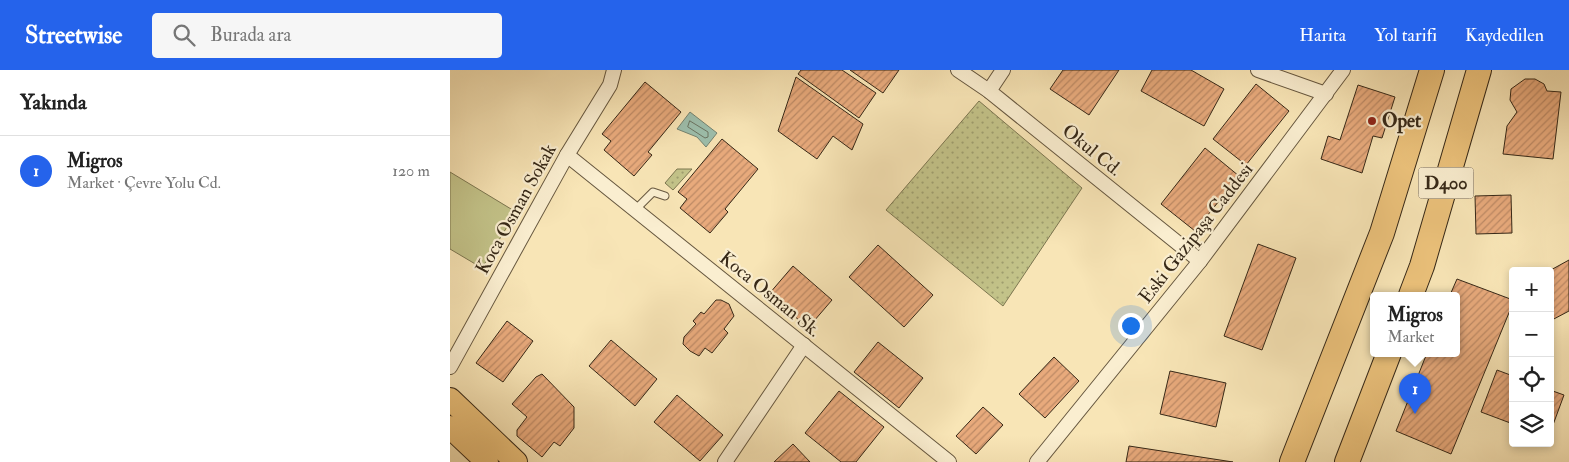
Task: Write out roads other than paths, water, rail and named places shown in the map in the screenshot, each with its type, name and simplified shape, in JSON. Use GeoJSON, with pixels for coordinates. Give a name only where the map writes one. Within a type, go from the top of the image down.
{"type":"FeatureCollection","features":[{"type":"Feature","properties":{"kind":"highway","name":"D400"},"geometry":{"type":"LineString","coordinates":[[1292,462],[1382,233],[1432,70]]}},
{"type":"Feature","properties":{"kind":"highway","name":"D400"},"geometry":{"type":"LineString","coordinates":[[1412,292],[1422,266],[1479,70]]}},
{"type":"Feature","properties":{"kind":"highway"},"geometry":{"type":"LineString","coordinates":[[1347,462],[1387,357]]}},
{"type":"Feature","properties":{"kind":"main road"},"geometry":{"type":"LineString","coordinates":[[450,399],[516,462]]}},
{"type":"Feature","properties":{"kind":"main road"},"geometry":{"type":"LineString","coordinates":[[450,426],[487,462]]}},
{"type":"Feature","properties":{"kind":"street","name":"Koca Osman Sokak"},"geometry":{"type":"LineString","coordinates":[[450,367],[567,155],[610,85],[614,70]]}},
{"type":"Feature","properties":{"kind":"street","name":"Okul Cd."},"geometry":{"type":"LineString","coordinates":[[958,70],[989,92],[1200,261]]}},
{"type":"Feature","properties":{"kind":"street"},"geometry":{"type":"LineString","coordinates":[[989,92],[1003,70]]}},
{"type":"Feature","properties":{"kind":"street"},"geometry":{"type":"LineString","coordinates":[[1258,70],[1326,94]]}},
{"type":"Feature","properties":{"kind":"street","name":"Eski Gazipaşa Caddesi"},"geometry":{"type":"LineString","coordinates":[[1037,462],[1200,261],[1343,70]]}},
{"type":"Feature","properties":{"kind":"street","name":"Koca Osman Sk."},"geometry":{"type":"LineString","coordinates":[[567,155],[949,462]]}},
{"type":"Feature","properties":{"kind":"street"},"geometry":{"type":"LineString","coordinates":[[725,462],[804,345]]}},
{"type":"Feature","properties":{"kind":"lane"},"geometry":{"type":"LineString","coordinates":[[635,210],[653,192],[666,196]]}},
{"type":"Feature","properties":{"kind":"water"},"geometry":{"type":"Polygon","coordinates":[[[690,112],[717,133],[706,147],[697,137],[677,129],[690,112]]]}},
{"type":"Feature","properties":{"kind":"place","name":"Opet"},"geometry":{"type":"Point","coordinates":[1372,121]}},
{"type":"Feature","properties":{"kind":"place","name":"Migros"},"geometry":{"type":"Point","coordinates":[1415,414]}}]}
